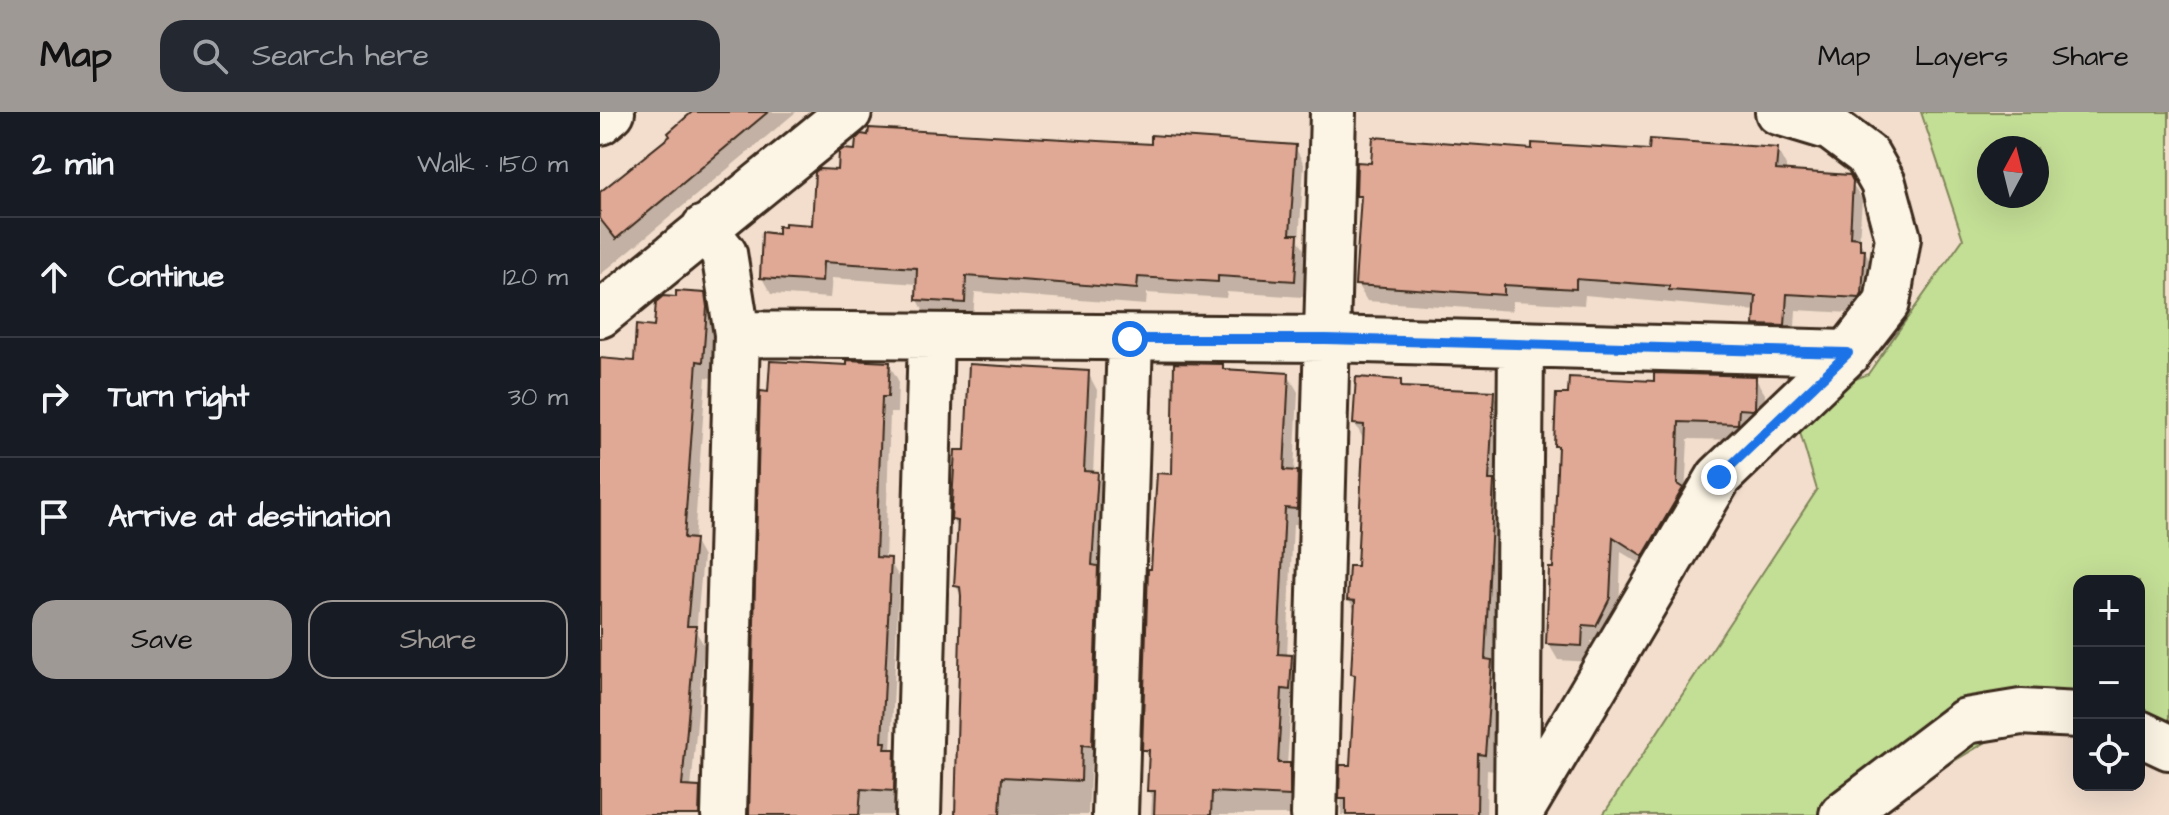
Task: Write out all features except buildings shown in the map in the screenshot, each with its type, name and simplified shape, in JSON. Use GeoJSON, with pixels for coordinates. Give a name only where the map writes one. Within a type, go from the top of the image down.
{"type":"FeatureCollection","features":[{"type":"Feature","properties":{"kind":"street"},"geometry":{"type":"LineString","coordinates":[[600,122],[612,112]]}},
{"type":"Feature","properties":{"kind":"street"},"geometry":{"type":"LineString","coordinates":[[600,315],[849,112]]}},
{"type":"Feature","properties":{"kind":"street"},"geometry":{"type":"LineString","coordinates":[[1314,815],[1333,112]]}},
{"type":"Feature","properties":{"kind":"street"},"geometry":{"type":"LineString","coordinates":[[1518,815],[1719,477],[1848,353],[1887,303],[1898,238],[1883,183],[1867,155],[1831,128],[1778,112]]}},
{"type":"Feature","properties":{"kind":"street"},"geometry":{"type":"LineString","coordinates":[[704,228],[724,253],[737,334],[724,815]]}},
{"type":"Feature","properties":{"kind":"street"},"geometry":{"type":"LineString","coordinates":[[737,334],[1326,339],[1848,353]]}},
{"type":"Feature","properties":{"kind":"street"},"geometry":{"type":"LineString","coordinates":[[918,815],[931,336]]}},
{"type":"Feature","properties":{"kind":"street"},"geometry":{"type":"LineString","coordinates":[[1115,815],[1130,339]]}},
{"type":"Feature","properties":{"kind":"street"},"geometry":{"type":"LineString","coordinates":[[1518,815],[1521,344]]}},
{"type":"Feature","properties":{"kind":"street"},"geometry":{"type":"LineString","coordinates":[[1842,815],[1966,721],[2021,712],[2073,715]]}},
{"type":"Feature","properties":{"kind":"street"},"geometry":{"type":"LineString","coordinates":[[2145,736],[2169,747]]}},
{"type":"Feature","properties":{"kind":"green space"},"geometry":{"type":"Polygon","coordinates":[[[1921,112],[2169,112],[2169,744],[2145,728],[2145,575],[2073,575],[2073,691],[1863,815],[1603,815],[1817,490],[1792,405],[1868,374],[1963,239],[1921,112]]]}},
{"type":"Feature","properties":{"kind":"route"},"geometry":{"type":"LineString","coordinates":[[1130,339],[1326,339],[1848,353],[1719,477]]}}]}
